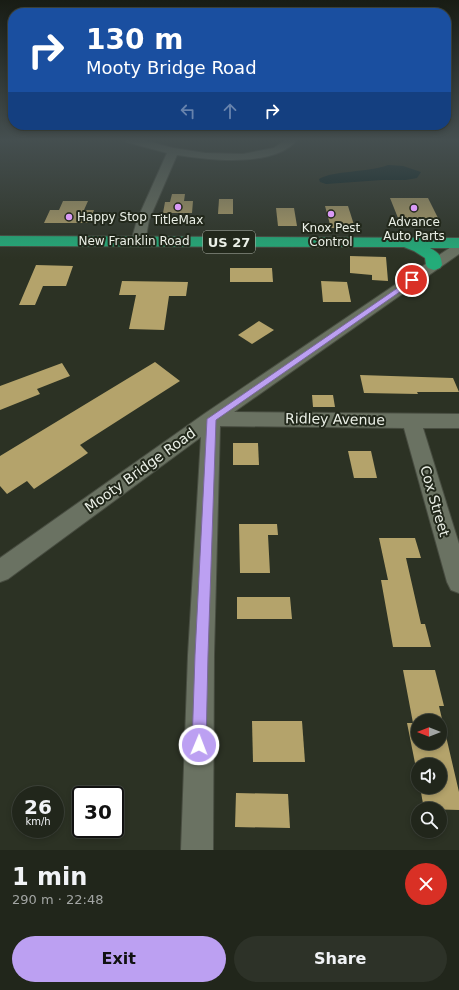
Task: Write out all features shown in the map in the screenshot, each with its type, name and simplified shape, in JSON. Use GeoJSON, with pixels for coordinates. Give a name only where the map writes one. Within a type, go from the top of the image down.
{"type":"FeatureCollection","features":[{"type":"Feature","properties":{"kind":"highway","name":"New Franklin Road"},"geometry":{"type":"LineString","coordinates":[[0,241],[459,243]]}},
{"type":"Feature","properties":{"kind":"highway"},"geometry":{"type":"LineString","coordinates":[[406,243],[420,248],[433,256],[434,265]]}},
{"type":"Feature","properties":{"kind":"street"},"geometry":{"type":"LineString","coordinates":[[138,242],[143,220],[161,180]]}},
{"type":"Feature","properties":{"kind":"street","name":"Mooty Bridge Road"},"geometry":{"type":"LineString","coordinates":[[0,571],[211,419],[459,248]]}},
{"type":"Feature","properties":{"kind":"street"},"geometry":{"type":"LineString","coordinates":[[197,850],[201,655],[211,419]]}},
{"type":"Feature","properties":{"kind":"street","name":"Ridley Avenue"},"geometry":{"type":"LineString","coordinates":[[211,419],[459,421]]}},
{"type":"Feature","properties":{"kind":"street","name":"Cox Street"},"geometry":{"type":"LineString","coordinates":[[411,420],[459,582]]}},
{"type":"Feature","properties":{"kind":"water"},"geometry":{"type":"Polygon","coordinates":[[[319,180],[408,180],[326,184],[320,182],[319,180]]]}},
{"type":"Feature","properties":{"kind":"building","name":"TitleMax"},"geometry":{"type":"Polygon","coordinates":[[[172,194],[185,194],[184,201],[193,201],[192,213],[163,213],[165,202],[170,202],[172,194]]]}},
{"type":"Feature","properties":{"kind":"building","name":"Advance Auto Parts"},"geometry":{"type":"Polygon","coordinates":[[[390,198],[428,198],[438,218],[398,218],[390,198]]]}},
{"type":"Feature","properties":{"kind":"building"},"geometry":{"type":"Polygon","coordinates":[[[219,199],[233,199],[233,214],[218,214],[219,199]]]}},
{"type":"Feature","properties":{"kind":"building","name":"Happy Stop"},"geometry":{"type":"Polygon","coordinates":[[[63,201],[88,201],[84,210],[94,210],[89,223],[44,223],[50,210],[59,210],[63,201]]]}},
{"type":"Feature","properties":{"kind":"building","name":"Knox Pest Control"},"geometry":{"type":"Polygon","coordinates":[[[325,206],[348,206],[355,228],[331,228],[325,206]]]}},
{"type":"Feature","properties":{"kind":"building"},"geometry":{"type":"Polygon","coordinates":[[[276,208],[294,208],[297,226],[278,226],[276,208]]]}},
{"type":"Feature","properties":{"kind":"building"},"geometry":{"type":"Polygon","coordinates":[[[350,256],[386,257],[388,281],[372,280],[372,275],[350,273],[350,256]]]}},
{"type":"Feature","properties":{"kind":"building"},"geometry":{"type":"Polygon","coordinates":[[[36,265],[73,266],[66,286],[43,286],[35,305],[19,305],[36,265]]]}},
{"type":"Feature","properties":{"kind":"building"},"geometry":{"type":"Polygon","coordinates":[[[230,268],[272,268],[273,282],[230,282],[230,268]]]}},
{"type":"Feature","properties":{"kind":"building"},"geometry":{"type":"Polygon","coordinates":[[[122,281],[188,282],[186,296],[169,296],[164,330],[129,329],[136,295],[119,295],[122,281]]]}},
{"type":"Feature","properties":{"kind":"building"},"geometry":{"type":"Polygon","coordinates":[[[321,281],[347,282],[351,302],[323,302],[321,281]]]}},
{"type":"Feature","properties":{"kind":"building"},"geometry":{"type":"Polygon","coordinates":[[[259,321],[274,330],[252,344],[238,335],[259,321]]]}},
{"type":"Feature","properties":{"kind":"building"},"geometry":{"type":"Polygon","coordinates":[[[155,362],[180,381],[80,445],[88,453],[34,489],[27,481],[7,494],[0,486],[0,456],[155,362]]]}},
{"type":"Feature","properties":{"kind":"building"},"geometry":{"type":"Polygon","coordinates":[[[62,363],[70,376],[37,389],[40,394],[0,410],[0,386],[62,363]]]}},
{"type":"Feature","properties":{"kind":"building"},"geometry":{"type":"Polygon","coordinates":[[[360,375],[453,378],[459,392],[417,392],[418,394],[364,393],[360,375]]]}},
{"type":"Feature","properties":{"kind":"building"},"geometry":{"type":"Polygon","coordinates":[[[312,395],[333,395],[335,407],[313,407],[312,395]]]}},
{"type":"Feature","properties":{"kind":"building"},"geometry":{"type":"Polygon","coordinates":[[[233,443],[258,443],[259,465],[233,465],[233,443]]]}},
{"type":"Feature","properties":{"kind":"building"},"geometry":{"type":"Polygon","coordinates":[[[348,451],[371,451],[377,478],[354,478],[348,451]]]}},
{"type":"Feature","properties":{"kind":"building"},"geometry":{"type":"Polygon","coordinates":[[[239,524],[277,524],[278,535],[268,535],[270,573],[240,573],[239,524]]]}},
{"type":"Feature","properties":{"kind":"building"},"geometry":{"type":"Polygon","coordinates":[[[379,538],[415,538],[421,558],[406,558],[421,624],[425,624],[431,647],[393,647],[381,580],[388,580],[379,538]]]}},
{"type":"Feature","properties":{"kind":"building"},"geometry":{"type":"Polygon","coordinates":[[[237,597],[290,597],[292,619],[237,619],[237,597]]]}},
{"type":"Feature","properties":{"kind":"building"},"geometry":{"type":"Polygon","coordinates":[[[403,670],[435,670],[444,706],[439,706],[441,714],[411,714],[403,670]]]}},
{"type":"Feature","properties":{"kind":"building"},"geometry":{"type":"Polygon","coordinates":[[[252,721],[302,721],[305,762],[253,762],[252,721]]]}},
{"type":"Feature","properties":{"kind":"building"},"geometry":{"type":"Polygon","coordinates":[[[407,723],[411,723],[411,743],[407,723]]]}},
{"type":"Feature","properties":{"kind":"building"},"geometry":{"type":"Polygon","coordinates":[[[447,740],[459,792],[459,810],[447,810],[447,802],[423,802],[421,794],[447,794],[447,758],[414,758],[412,750],[447,750],[447,740]]]}},
{"type":"Feature","properties":{"kind":"building"},"geometry":{"type":"Polygon","coordinates":[[[236,793],[288,794],[290,828],[235,827],[236,793]]]}},
{"type":"Feature","properties":{"kind":"place","name":"TitleMax"},"geometry":{"type":"Point","coordinates":[178,207]}},
{"type":"Feature","properties":{"kind":"place","name":"Advance Auto Parts"},"geometry":{"type":"Point","coordinates":[414,208]}},
{"type":"Feature","properties":{"kind":"place","name":"Knox Pest Control"},"geometry":{"type":"Point","coordinates":[331,214]}},
{"type":"Feature","properties":{"kind":"place","name":"Happy Stop"},"geometry":{"type":"Point","coordinates":[69,217]}},
{"type":"Feature","properties":{"kind":"route"},"geometry":{"type":"LineString","coordinates":[[199,745],[201,655],[211,419],[412,280]]}}]}
